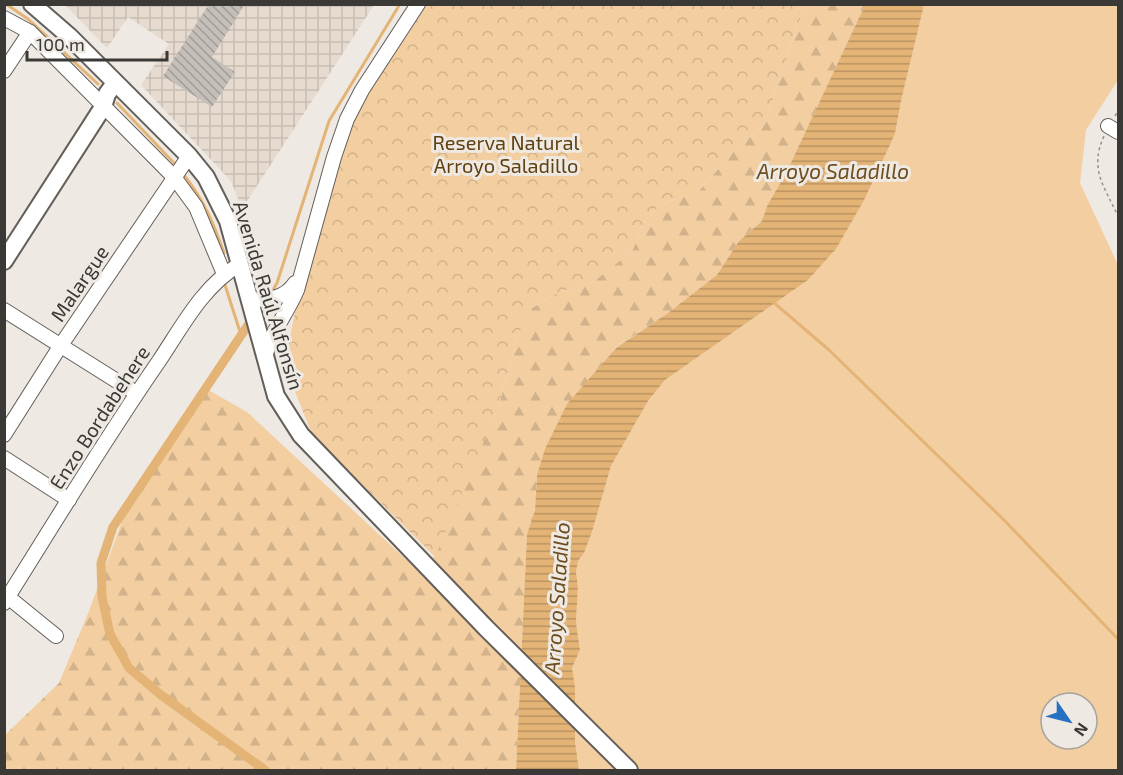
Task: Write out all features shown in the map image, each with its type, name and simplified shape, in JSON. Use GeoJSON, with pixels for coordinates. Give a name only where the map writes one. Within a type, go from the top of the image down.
{"type":"FeatureCollection","features":[{"type":"Feature","properties":{"kind":"main road","name":"Avenida Raúl Alfonsín"},"geometry":{"type":"LineString","coordinates":[[32,4],[69,36],[106,96],[189,156],[206,177],[228,221],[276,396],[301,435],[486,628],[629,771]]}},
{"type":"Feature","properties":{"kind":"main road"},"geometry":{"type":"LineString","coordinates":[[4,244],[106,96]]}},
{"type":"Feature","properties":{"kind":"main road"},"geometry":{"type":"LineString","coordinates":[[4,261],[106,96]]}},
{"type":"Feature","properties":{"kind":"street"},"geometry":{"type":"LineString","coordinates":[[265,360],[273,332],[290,308],[297,290],[347,119],[362,90],[418,4]]}},
{"type":"Feature","properties":{"kind":"street"},"geometry":{"type":"LineString","coordinates":[[4,18],[30,32],[106,96],[174,177],[196,207],[224,274]]}},
{"type":"Feature","properties":{"kind":"street"},"geometry":{"type":"LineString","coordinates":[[4,71],[30,32]]}},
{"type":"Feature","properties":{"kind":"street","name":"Malargue"},"geometry":{"type":"LineString","coordinates":[[4,435],[61,345],[189,156]]}},
{"type":"Feature","properties":{"kind":"street","name":"Enzo Bordabehere"},"geometry":{"type":"LineString","coordinates":[[6,600],[136,393],[208,288],[240,264]]}},
{"type":"Feature","properties":{"kind":"street"},"geometry":{"type":"LineString","coordinates":[[279,322],[263,320],[251,307],[262,300],[286,294],[300,276]]}},
{"type":"Feature","properties":{"kind":"street"},"geometry":{"type":"LineString","coordinates":[[4,310],[136,393]]}},
{"type":"Feature","properties":{"kind":"street"},"geometry":{"type":"LineString","coordinates":[[4,458],[69,500]]}},
{"type":"Feature","properties":{"kind":"street"},"geometry":{"type":"LineString","coordinates":[[6,600],[56,636]]}},
{"type":"Feature","properties":{"kind":"path"},"geometry":{"type":"LineString","coordinates":[[1113,129],[1097,151],[1097,167],[1119,216]]}},
{"type":"Feature","properties":{"kind":"shaded area"},"geometry":{"type":"Polygon","coordinates":[[[65,5],[374,5],[242,209],[231,181],[141,85],[169,44],[128,17],[107,48],[65,5]]]}},
{"type":"Feature","properties":{"kind":"green space","name":"Reserva Natural Arroyo Saladillo"},"geometry":{"type":"Polygon","coordinates":[[[425,5],[807,5],[800,19],[764,125],[737,148],[697,193],[669,201],[655,210],[644,223],[632,251],[593,282],[557,293],[532,308],[518,335],[498,408],[435,557],[312,434],[294,389],[288,347],[295,312],[339,159],[352,125],[368,92],[425,5]]]}},
{"type":"Feature","properties":{"kind":"green space"},"geometry":{"type":"Polygon","coordinates":[[[807,5],[865,5],[787,171],[767,206],[762,221],[739,241],[718,275],[668,313],[616,347],[537,475],[535,510],[527,534],[516,770],[5,770],[5,735],[59,683],[89,611],[127,508],[203,387],[247,412],[425,577],[498,408],[518,335],[532,308],[557,293],[593,282],[632,251],[644,223],[655,210],[669,201],[697,193],[737,148],[764,125],[800,19],[807,5]]]}},
{"type":"Feature","properties":{"kind":"green space"},"geometry":{"type":"Polygon","coordinates":[[[924,5],[1118,5],[1118,80],[1086,130],[1080,183],[1118,265],[1118,770],[579,770],[575,741],[572,668],[580,650],[576,622],[578,586],[576,572],[578,561],[584,553],[592,532],[611,466],[648,401],[665,380],[808,280],[836,249],[895,134],[924,5]]]}},
{"type":"Feature","properties":{"kind":"water","name":"Arroyo Saladillo"},"geometry":{"type":"Polygon","coordinates":[[[865,5],[924,5],[895,134],[864,200],[836,249],[808,280],[665,380],[648,401],[611,466],[592,532],[584,553],[578,561],[576,622],[580,650],[572,668],[575,687],[575,741],[579,770],[516,770],[527,534],[535,510],[537,475],[545,449],[567,404],[617,347],[668,313],[717,275],[739,241],[762,221],[767,206],[787,171],[865,5]]]}},
{"type":"Feature","properties":{"kind":"building"},"geometry":{"type":"Polygon","coordinates":[[[209,4],[245,4],[212,57],[235,72],[212,107],[163,76],[209,4]]]}},
{"type":"Feature","properties":{"kind":"waterway"},"geometry":{"type":"LineString","coordinates":[[6,4],[28,19],[98,84]]}},
{"type":"Feature","properties":{"kind":"waterway"},"geometry":{"type":"LineString","coordinates":[[273,290],[329,121],[400,4]]}},
{"type":"Feature","properties":{"kind":"waterway"},"geometry":{"type":"LineString","coordinates":[[117,103],[174,163]]}},
{"type":"Feature","properties":{"kind":"waterway"},"geometry":{"type":"LineString","coordinates":[[183,174],[207,212],[224,253]]}},
{"type":"Feature","properties":{"kind":"waterway"},"geometry":{"type":"LineString","coordinates":[[225,285],[241,335]]}},
{"type":"Feature","properties":{"kind":"waterway"},"geometry":{"type":"LineString","coordinates":[[772,301],[829,350],[1004,520],[1118,639]]}},
{"type":"Feature","properties":{"kind":"waterway"},"geometry":{"type":"LineString","coordinates":[[248,325],[113,527],[101,563],[102,597],[110,634],[129,668],[161,695],[265,770]]}}]}
